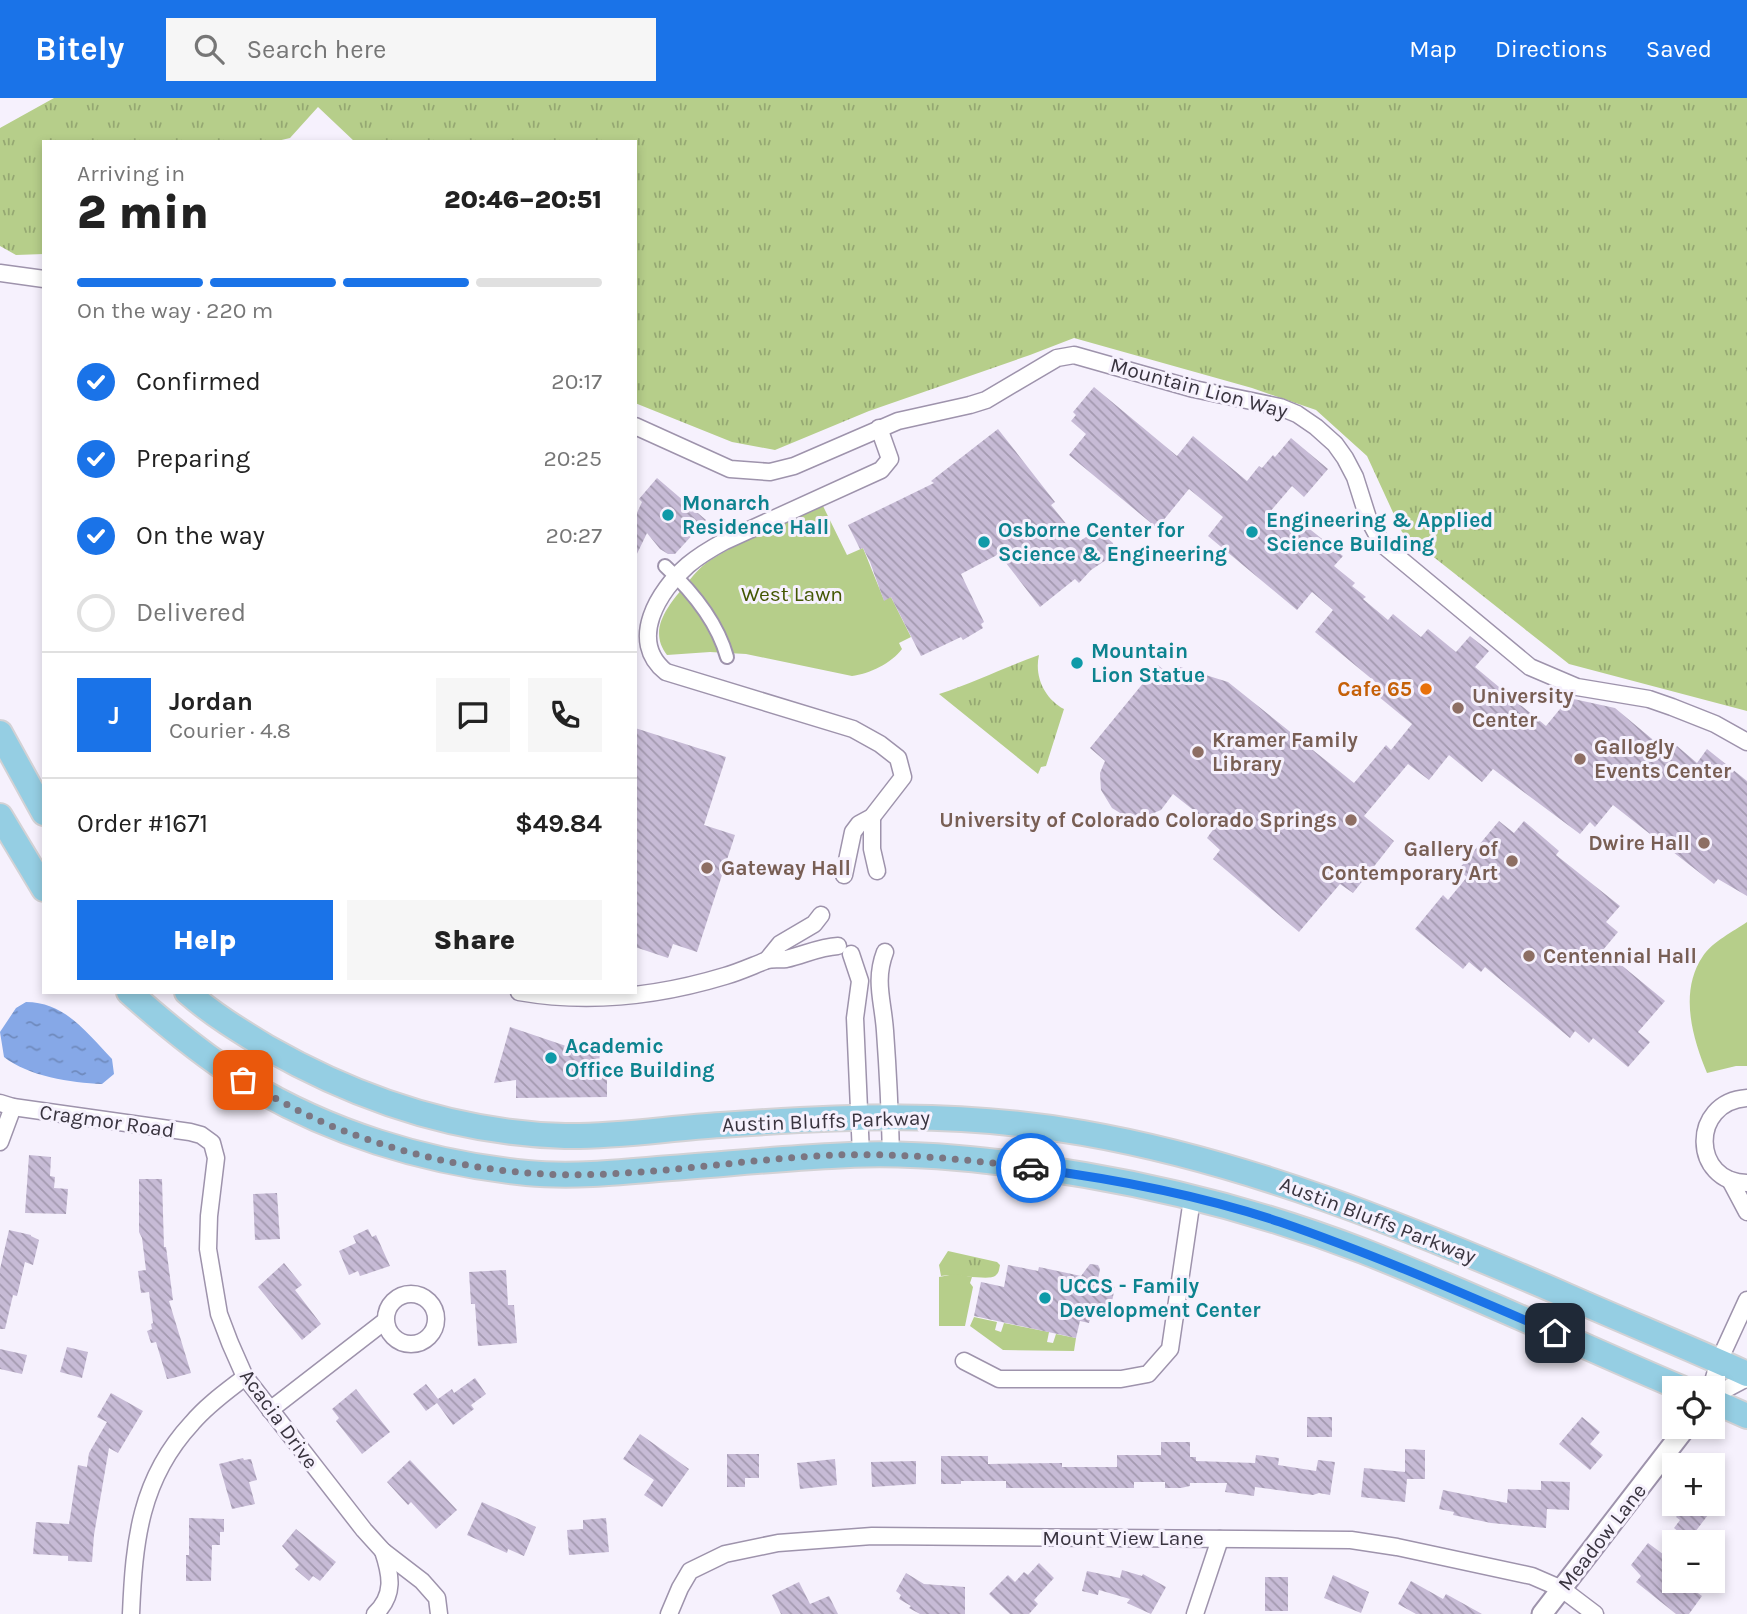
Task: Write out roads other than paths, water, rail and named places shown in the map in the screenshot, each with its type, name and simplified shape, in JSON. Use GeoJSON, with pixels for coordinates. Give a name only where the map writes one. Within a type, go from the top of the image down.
{"type":"FeatureCollection","features":[{"type":"Feature","properties":{"kind":"main road"},"geometry":{"type":"LineString","coordinates":[[0,733],[42,809]]}},
{"type":"Feature","properties":{"kind":"main road"},"geometry":{"type":"LineString","coordinates":[[0,816],[42,886]]}},
{"type":"Feature","properties":{"kind":"main road","name":"Austin Bluffs Parkway"},"geometry":{"type":"LineString","coordinates":[[131,994],[207,1057],[292,1107],[346,1132],[439,1159],[529,1173],[581,1175],[891,1155],[1008,1164],[1084,1175],[1277,1221],[1362,1251],[1662,1380]]}},
{"type":"Feature","properties":{"kind":"main road","name":"Austin Bluffs Parkway"},"geometry":{"type":"LineString","coordinates":[[190,994],[227,1023],[259,1042],[309,1071],[360,1095],[443,1120],[488,1128],[567,1136],[890,1116],[988,1120],[1083,1133],[1160,1149],[1263,1177],[1367,1212],[1747,1376]]}},
{"type":"Feature","properties":{"kind":"main road"},"geometry":{"type":"LineString","coordinates":[[1725,1407],[1747,1416]]}},
{"type":"Feature","properties":{"kind":"street"},"geometry":{"type":"LineString","coordinates":[[0,273],[42,279]]}},
{"type":"Feature","properties":{"kind":"street","name":"Mountain Lion Way"},"geometry":{"type":"LineString","coordinates":[[637,427],[717,465],[759,472],[794,466],[898,421],[986,400],[1065,355],[1090,359],[1218,395],[1280,407],[1297,414],[1335,444],[1354,477],[1368,518],[1382,544],[1530,667],[1577,687],[1649,699],[1715,724],[1747,742]]}},
{"type":"Feature","properties":{"kind":"street"},"geometry":{"type":"LineString","coordinates":[[844,875],[853,832],[859,824],[872,817],[903,777],[898,758],[853,729],[666,672],[657,665],[647,647],[649,625],[671,572],[725,541],[881,470],[890,459],[879,428]]}},
{"type":"Feature","properties":{"kind":"street"},"geometry":{"type":"LineString","coordinates":[[671,572],[696,598],[723,642],[727,657]]}},
{"type":"Feature","properties":{"kind":"street"},"geometry":{"type":"LineString","coordinates":[[872,817],[872,849],[877,871]]}},
{"type":"Feature","properties":{"kind":"street"},"geometry":{"type":"LineString","coordinates":[[767,960],[780,944],[814,924],[821,915]]}},
{"type":"Feature","properties":{"kind":"street"},"geometry":{"type":"LineString","coordinates":[[538,994],[616,998],[700,984],[751,968],[767,960],[785,959],[815,949],[845,950],[860,981],[855,1018],[861,1155]]}},
{"type":"Feature","properties":{"kind":"street"},"geometry":{"type":"LineString","coordinates":[[885,952],[878,978],[885,1028],[891,1155]]}},
{"type":"Feature","properties":{"kind":"street"},"geometry":{"type":"LineString","coordinates":[[1747,1097],[1734,1099],[1714,1112],[1704,1137],[1705,1152],[1712,1165],[1730,1180],[1747,1212]]}},
{"type":"Feature","properties":{"kind":"street"},"geometry":{"type":"LineString","coordinates":[[0,1142],[6,1105]]}},
{"type":"Feature","properties":{"kind":"street","name":"Cragmor Road"},"geometry":{"type":"LineString","coordinates":[[6,1105],[107,1122],[190,1132],[201,1135],[212,1143]]}},
{"type":"Feature","properties":{"kind":"street","name":"Acacia Drive"},"geometry":{"type":"LineString","coordinates":[[212,1143],[216,1158],[209,1216],[208,1249],[212,1281],[224,1327],[245,1377],[363,1530],[383,1551],[422,1581],[438,1598],[439,1614]]}},
{"type":"Feature","properties":{"kind":"street"},"geometry":{"type":"LineString","coordinates":[[1730,1180],[1747,1183]]}},
{"type":"Feature","properties":{"kind":"street"},"geometry":{"type":"LineString","coordinates":[[964,1361],[999,1380],[1121,1380],[1148,1374],[1170,1349],[1192,1199]]}},
{"type":"Feature","properties":{"kind":"street"},"geometry":{"type":"LineString","coordinates":[[1715,1376],[1747,1300]]}},
{"type":"Feature","properties":{"kind":"street"},"geometry":{"type":"LineString","coordinates":[[270,1410],[386,1321]]}},
{"type":"Feature","properties":{"kind":"street"},"geometry":{"type":"LineString","coordinates":[[1725,1389],[1747,1376]]}},
{"type":"Feature","properties":{"kind":"street"},"geometry":{"type":"LineString","coordinates":[[131,1614],[136,1535],[154,1477],[192,1422],[245,1377]]}},
{"type":"Feature","properties":{"kind":"street","name":"Meadow Lane"},"geometry":{"type":"LineString","coordinates":[[1542,1614],[1677,1439]]}},
{"type":"Feature","properties":{"kind":"street","name":"Mount View Lane"},"geometry":{"type":"LineString","coordinates":[[669,1614],[690,1572],[724,1554],[778,1543],[872,1536],[1352,1539],[1532,1576],[1562,1589],[1595,1614]]}},
{"type":"Feature","properties":{"kind":"street"},"geometry":{"type":"LineString","coordinates":[[1195,1614],[1220,1539]]}},
{"type":"Feature","properties":{"kind":"street"},"geometry":{"type":"LineString","coordinates":[[376,1614],[383,1607],[390,1592],[391,1576],[383,1551]]}},
{"type":"Feature","properties":{"kind":"water"},"geometry":{"type":"Polygon","coordinates":[[[26,1002],[52,1007],[74,1021],[112,1059],[114,1074],[102,1084],[64,1080],[37,1074],[4,1057],[0,1032],[16,1008],[26,1002]]]}},
{"type":"Feature","properties":{"kind":"place","name":"Monarch Residence Hall"},"geometry":{"type":"Point","coordinates":[668,515]}},
{"type":"Feature","properties":{"kind":"place","name":"Engineering & Applied Science Building"},"geometry":{"type":"Point","coordinates":[1252,532]}},
{"type":"Feature","properties":{"kind":"place","name":"Osborne Center for Science & Engineering"},"geometry":{"type":"Point","coordinates":[984,542]}},
{"type":"Feature","properties":{"kind":"place","name":"Mountain Lion Statue"},"geometry":{"type":"Point","coordinates":[1077,663]}},
{"type":"Feature","properties":{"kind":"place","name":"Cafe 65"},"geometry":{"type":"Point","coordinates":[1426,689]}},
{"type":"Feature","properties":{"kind":"place","name":"University Center"},"geometry":{"type":"Point","coordinates":[1458,708]}},
{"type":"Feature","properties":{"kind":"place","name":"Kramer Family Library"},"geometry":{"type":"Point","coordinates":[1198,752]}},
{"type":"Feature","properties":{"kind":"place","name":"Gallogly Events Center"},"geometry":{"type":"Point","coordinates":[1580,759]}},
{"type":"Feature","properties":{"kind":"place","name":"University of Colorado Colorado Springs"},"geometry":{"type":"Point","coordinates":[1351,820]}},
{"type":"Feature","properties":{"kind":"place","name":"Dwire Hall"},"geometry":{"type":"Point","coordinates":[1704,843]}},
{"type":"Feature","properties":{"kind":"place","name":"Gallery of Contemporary Art"},"geometry":{"type":"Point","coordinates":[1512,861]}},
{"type":"Feature","properties":{"kind":"place","name":"Gateway Hall"},"geometry":{"type":"Point","coordinates":[707,868]}},
{"type":"Feature","properties":{"kind":"place","name":"Centennial Hall"},"geometry":{"type":"Point","coordinates":[1529,956]}},
{"type":"Feature","properties":{"kind":"place","name":"Academic Office Building"},"geometry":{"type":"Point","coordinates":[551,1058]}},
{"type":"Feature","properties":{"kind":"place","name":"UCCS - Family Development Center"},"geometry":{"type":"Point","coordinates":[1045,1298]}},
{"type":"Feature","properties":{"kind":"park label","name":"West Lawn"},"geometry":{"type":"Point","coordinates":[792,594]}}]}
